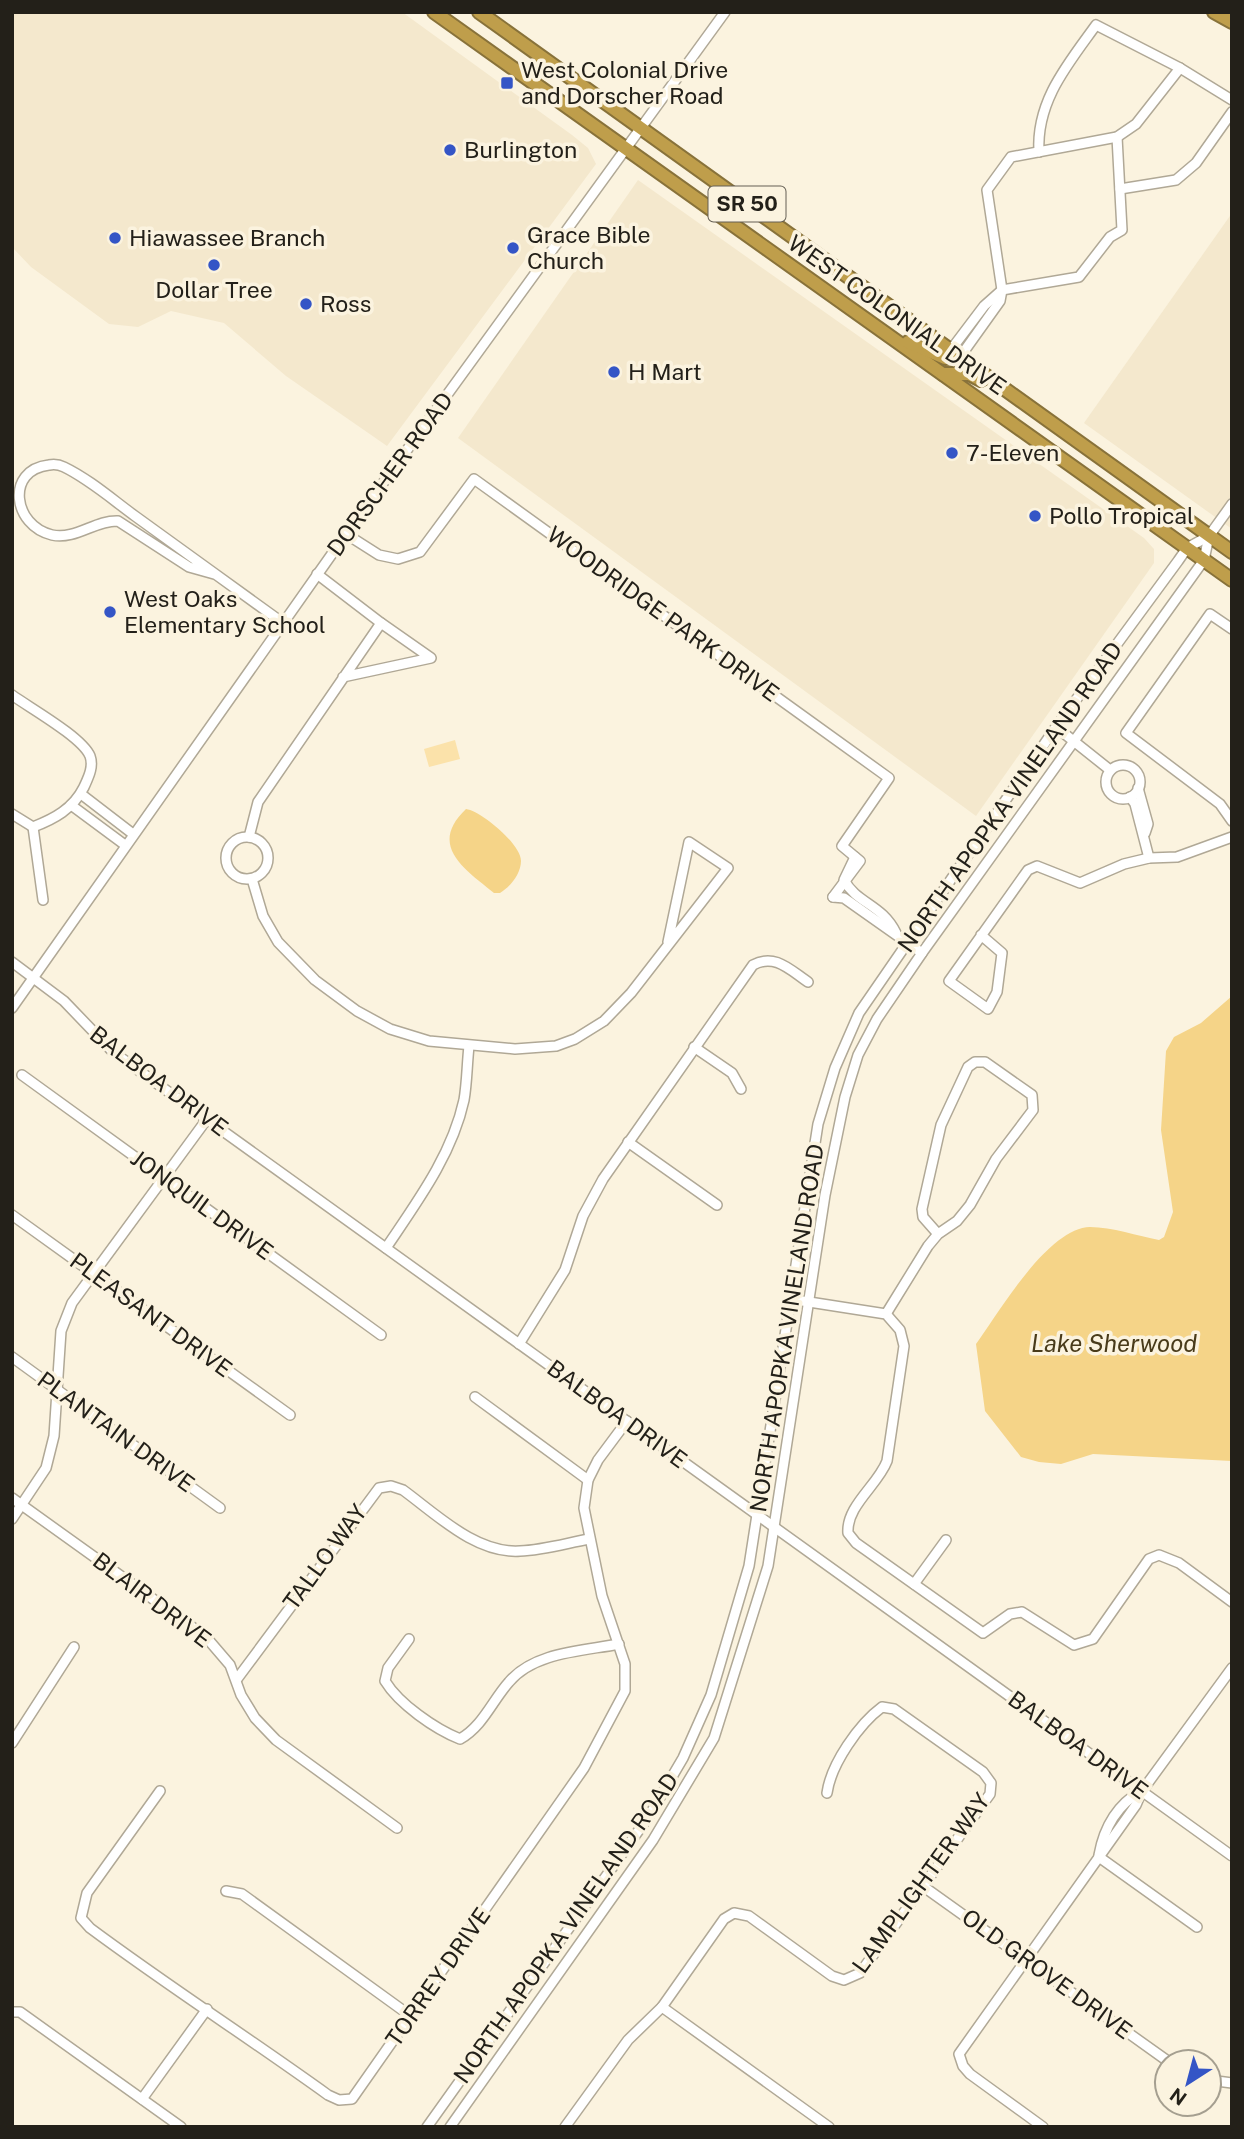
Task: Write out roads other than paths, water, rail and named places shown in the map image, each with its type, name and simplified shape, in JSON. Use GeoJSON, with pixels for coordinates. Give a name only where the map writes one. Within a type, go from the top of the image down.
{"type":"FeatureCollection","features":[{"type":"Feature","properties":{"kind":"highway","name":"WEST COLONIAL DRIVE"},"geometry":{"type":"LineString","coordinates":[[434,12],[1232,580]]}},
{"type":"Feature","properties":{"kind":"highway","name":"WEST COLONIAL DRIVE"},"geometry":{"type":"LineString","coordinates":[[479,12],[1232,552]]}},
{"type":"Feature","properties":{"kind":"highway"},"geometry":{"type":"LineString","coordinates":[[1214,12],[1232,22]]}},
{"type":"Feature","properties":{"kind":"highway"},"geometry":{"type":"LineString","coordinates":[[883,331],[937,355],[955,354]]}},
{"type":"Feature","properties":{"kind":"highway"},"geometry":{"type":"LineString","coordinates":[[943,374],[969,374],[1015,397]]}},
{"type":"Feature","properties":{"kind":"street","name":"DORSCHER ROAD"},"geometry":{"type":"LineString","coordinates":[[12,1008],[317,574],[628,150],[725,12]]}},
{"type":"Feature","properties":{"kind":"street"},"geometry":{"type":"LineString","coordinates":[[1039,152],[1038,129],[1056,80],[1096,25],[1180,68],[1232,100]]}},
{"type":"Feature","properties":{"kind":"street"},"geometry":{"type":"LineString","coordinates":[[955,354],[1000,300],[1002,290],[987,190],[1011,158],[1117,137],[1136,124],[1180,68]]}},
{"type":"Feature","properties":{"kind":"street"},"geometry":{"type":"LineString","coordinates":[[1120,189],[1176,180],[1196,163],[1232,112]]}},
{"type":"Feature","properties":{"kind":"street"},"geometry":{"type":"LineString","coordinates":[[1002,290],[1079,276],[1110,237],[1122,230],[1117,137]]}},
{"type":"Feature","properties":{"kind":"street"},"geometry":{"type":"LineString","coordinates":[[214,573],[189,567],[118,521],[108,521],[70,535],[49,534],[23,514],[18,500],[20,487],[40,467],[53,465],[65,468],[214,573],[283,623]]}},
{"type":"Feature","properties":{"kind":"street","name":"WOODRIDGE PARK DRIVE"},"geometry":{"type":"LineString","coordinates":[[346,534],[379,555],[398,559],[420,552],[474,479],[889,778],[842,846],[858,859],[833,897],[844,898],[886,929],[896,933]]}},
{"type":"Feature","properties":{"kind":"street"},"geometry":{"type":"LineString","coordinates":[[1203,560],[1209,536],[1232,504]]}},
{"type":"Feature","properties":{"kind":"street"},"geometry":{"type":"LineString","coordinates":[[1187,548],[1209,536]]}},
{"type":"Feature","properties":{"kind":"street","name":"NORTH APOPKA VINELAND ROAD"},"geometry":{"type":"LineString","coordinates":[[427,2127],[649,1816],[683,1758],[711,1695],[734,1623],[758,1516],[818,1125],[835,1068],[859,1013],[1056,727],[1187,548]]}},
{"type":"Feature","properties":{"kind":"street","name":"NORTH APOPKA VINELAND ROAD"},"geometry":{"type":"LineString","coordinates":[[450,2127],[653,1840],[714,1738],[758,1601],[774,1527],[834,1144],[858,1055],[877,1019],[922,953],[1203,560]]}},
{"type":"Feature","properties":{"kind":"street"},"geometry":{"type":"LineString","coordinates":[[317,574],[431,658],[344,677]]}},
{"type":"Feature","properties":{"kind":"street"},"geometry":{"type":"LineString","coordinates":[[1232,629],[1210,614],[1126,733],[1220,804],[1232,821]]}},
{"type":"Feature","properties":{"kind":"street"},"geometry":{"type":"LineString","coordinates":[[249,837],[258,802],[381,623]]}},
{"type":"Feature","properties":{"kind":"street"},"geometry":{"type":"LineString","coordinates":[[12,695],[80,744],[90,757],[91,772],[81,794],[56,818],[33,827]]}},
{"type":"Feature","properties":{"kind":"street"},"geometry":{"type":"LineString","coordinates":[[1056,727],[1110,770]]}},
{"type":"Feature","properties":{"kind":"street"},"geometry":{"type":"LineString","coordinates":[[1139,788],[1130,797],[1118,798],[1108,792],[1105,780],[1110,770],[1120,765],[1132,767],[1139,777],[1148,824],[1144,835]]}},
{"type":"Feature","properties":{"kind":"street"},"geometry":{"type":"LineString","coordinates":[[81,794],[133,834]]}},
{"type":"Feature","properties":{"kind":"street"},"geometry":{"type":"LineString","coordinates":[[1130,797],[1136,804],[1149,858]]}},
{"type":"Feature","properties":{"kind":"street"},"geometry":{"type":"LineString","coordinates":[[71,805],[125,845]]}},
{"type":"Feature","properties":{"kind":"street"},"geometry":{"type":"LineString","coordinates":[[12,814],[33,827]]}},
{"type":"Feature","properties":{"kind":"street"},"geometry":{"type":"LineString","coordinates":[[33,827],[43,900]]}},
{"type":"Feature","properties":{"kind":"street"},"geometry":{"type":"LineString","coordinates":[[249,837],[263,845],[268,858],[264,871],[252,879],[233,874],[226,861],[230,845],[242,838],[249,837]]}},
{"type":"Feature","properties":{"kind":"street"},"geometry":{"type":"LineString","coordinates":[[981,935],[1002,953],[997,992],[988,1010],[950,981],[981,935],[1028,870],[1037,866],[1080,883],[1124,864],[1149,858],[1177,857],[1232,838]]}},
{"type":"Feature","properties":{"kind":"street"},"geometry":{"type":"LineString","coordinates":[[252,879],[263,916],[278,942],[315,980],[357,1011],[390,1029],[429,1041],[515,1049],[556,1045],[575,1039],[604,1021],[631,993],[728,868],[689,842],[668,942]]}},
{"type":"Feature","properties":{"kind":"street","name":"WOODRIDGE PARK DRIVE"},"geometry":{"type":"LineString","coordinates":[[844,880],[848,888],[877,906],[896,933],[922,953]]}},
{"type":"Feature","properties":{"kind":"street"},"geometry":{"type":"LineString","coordinates":[[519,1344],[560,1279],[583,1216],[628,1142],[753,965],[762,960],[775,960],[808,982]]}},
{"type":"Feature","properties":{"kind":"street","name":"BALBOA DRIVE"},"geometry":{"type":"LineString","coordinates":[[12,962],[66,1002],[113,1052],[1232,1856]]}},
{"type":"Feature","properties":{"kind":"street"},"geometry":{"type":"LineString","coordinates":[[386,1248],[433,1176],[454,1132],[464,1099],[468,1046]]}},
{"type":"Feature","properties":{"kind":"street"},"geometry":{"type":"LineString","coordinates":[[694,1046],[732,1073],[741,1089]]}},
{"type":"Feature","properties":{"kind":"street"},"geometry":{"type":"LineString","coordinates":[[886,1314],[938,1234],[957,1221],[970,1205],[996,1158],[1035,1103],[1032,1095],[985,1062],[975,1062],[968,1067],[941,1125],[922,1209],[923,1217],[938,1234]]}},
{"type":"Feature","properties":{"kind":"street","name":"JONQUIL DRIVE"},"geometry":{"type":"LineString","coordinates":[[22,1074],[381,1335]]}},
{"type":"Feature","properties":{"kind":"street"},"geometry":{"type":"LineString","coordinates":[[12,1519],[46,1468],[54,1436],[61,1331],[72,1303],[207,1119]]}},
{"type":"Feature","properties":{"kind":"street"},"geometry":{"type":"LineString","coordinates":[[628,1142],[717,1205]]}},
{"type":"Feature","properties":{"kind":"street","name":"PLEASANT DRIVE"},"geometry":{"type":"LineString","coordinates":[[12,1215],[290,1415]]}},
{"type":"Feature","properties":{"kind":"street"},"geometry":{"type":"LineString","coordinates":[[790,1299],[886,1314],[900,1330],[904,1346],[887,1461],[883,1472],[848,1524],[848,1532],[856,1543],[983,1633],[1010,1614],[1022,1612],[1034,1617],[1074,1645],[1084,1644],[1093,1639],[1149,1559],[1159,1555],[1179,1563],[1232,1602]]}},
{"type":"Feature","properties":{"kind":"street","name":"PLANTAIN DRIVE"},"geometry":{"type":"LineString","coordinates":[[12,1357],[220,1508]]}},
{"type":"Feature","properties":{"kind":"street"},"geometry":{"type":"LineString","coordinates":[[475,1397],[587,1480],[627,1421]]}},
{"type":"Feature","properties":{"kind":"street","name":"TORREY DRIVE"},"geometry":{"type":"LineString","coordinates":[[160,1791],[87,1893],[81,1918],[181,1995],[208,2008],[328,2095],[339,2100],[352,2099],[412,2017],[605,1733],[626,1683],[619,1644],[602,1596],[589,1539],[584,1508],[587,1480]]}},
{"type":"Feature","properties":{"kind":"street","name":"TALLO WAY"},"geometry":{"type":"LineString","coordinates":[[237,1679],[379,1488],[391,1486],[403,1490],[479,1543],[499,1550],[520,1551],[589,1539]]}},
{"type":"Feature","properties":{"kind":"street","name":"BLAIR DRIVE"},"geometry":{"type":"LineString","coordinates":[[12,1498],[194,1627],[220,1651],[237,1679],[241,1695],[255,1718],[276,1740],[397,1828]]}},
{"type":"Feature","properties":{"kind":"street"},"geometry":{"type":"LineString","coordinates":[[914,1584],[946,1540]]}},
{"type":"Feature","properties":{"kind":"street"},"geometry":{"type":"LineString","coordinates":[[409,1639],[388,1668],[385,1681],[392,1692],[447,1734],[460,1739],[474,1731],[509,1681],[523,1669],[542,1660],[619,1644]]}},
{"type":"Feature","properties":{"kind":"street"},"geometry":{"type":"LineString","coordinates":[[12,1743],[74,1647]]}},
{"type":"Feature","properties":{"kind":"street"},"geometry":{"type":"LineString","coordinates":[[1043,2127],[970,2074],[963,2066],[959,2054],[1099,1857],[1103,1833],[1126,1800],[1142,1791],[1232,1668]]}},
{"type":"Feature","properties":{"kind":"street","name":"LAMPLIGHTER WAY"},"geometry":{"type":"LineString","coordinates":[[565,2127],[628,2040],[662,2007],[724,1919],[734,1913],[749,1916],[832,1976],[844,1980],[860,1973],[990,1794],[991,1783],[983,1772],[894,1709],[882,1707],[871,1716],[829,1776],[827,1793]]}},
{"type":"Feature","properties":{"kind":"street"},"geometry":{"type":"LineString","coordinates":[[1099,1857],[1197,1927]]}},
{"type":"Feature","properties":{"kind":"street","name":"OLD GROVE DRIVE"},"geometry":{"type":"LineString","coordinates":[[924,1886],[1153,2051]]}},
{"type":"Feature","properties":{"kind":"street"},"geometry":{"type":"LineString","coordinates":[[226,1891],[242,1894],[412,2017]]}},
{"type":"Feature","properties":{"kind":"street"},"geometry":{"type":"LineString","coordinates":[[662,2007],[830,2127]]}},
{"type":"Feature","properties":{"kind":"street"},"geometry":{"type":"LineString","coordinates":[[142,2099],[208,2008]]}},
{"type":"Feature","properties":{"kind":"street"},"geometry":{"type":"LineString","coordinates":[[12,2012],[20,2012],[181,2127]]}},
{"type":"Feature","properties":{"kind":"water"},"geometry":{"type":"Polygon","coordinates":[[[466,809],[499,829],[519,854],[521,866],[517,875],[500,893],[494,893],[472,875],[450,846],[450,834],[455,822],[466,809]]]}},
{"type":"Feature","properties":{"kind":"water","name":"Lake Sherwood"},"geometry":{"type":"Polygon","coordinates":[[[1232,996],[1232,1461],[1093,1454],[1061,1464],[1021,1457],[985,1411],[976,1344],[1026,1274],[1058,1241],[1074,1231],[1098,1227],[1159,1240],[1164,1237],[1173,1212],[1161,1130],[1166,1051],[1174,1037],[1201,1023],[1232,996]]]}},
{"type":"Feature","properties":{"kind":"place","name":"West Colonial Drive and Dorscher Road"},"geometry":{"type":"Point","coordinates":[507,83]}},
{"type":"Feature","properties":{"kind":"place","name":"Burlington"},"geometry":{"type":"Point","coordinates":[450,150]}},
{"type":"Feature","properties":{"kind":"place","name":"Hiawassee Branch"},"geometry":{"type":"Point","coordinates":[115,238]}},
{"type":"Feature","properties":{"kind":"place","name":"Grace Bible Church"},"geometry":{"type":"Point","coordinates":[513,248]}},
{"type":"Feature","properties":{"kind":"place","name":"Dollar Tree"},"geometry":{"type":"Point","coordinates":[214,265]}},
{"type":"Feature","properties":{"kind":"place","name":"Ross"},"geometry":{"type":"Point","coordinates":[306,304]}},
{"type":"Feature","properties":{"kind":"place","name":"H Mart"},"geometry":{"type":"Point","coordinates":[614,372]}},
{"type":"Feature","properties":{"kind":"place","name":"7-Eleven"},"geometry":{"type":"Point","coordinates":[952,453]}},
{"type":"Feature","properties":{"kind":"place","name":"Pollo Tropical"},"geometry":{"type":"Point","coordinates":[1035,516]}},
{"type":"Feature","properties":{"kind":"place","name":"West Oaks Elementary School"},"geometry":{"type":"Point","coordinates":[110,612]}}]}
